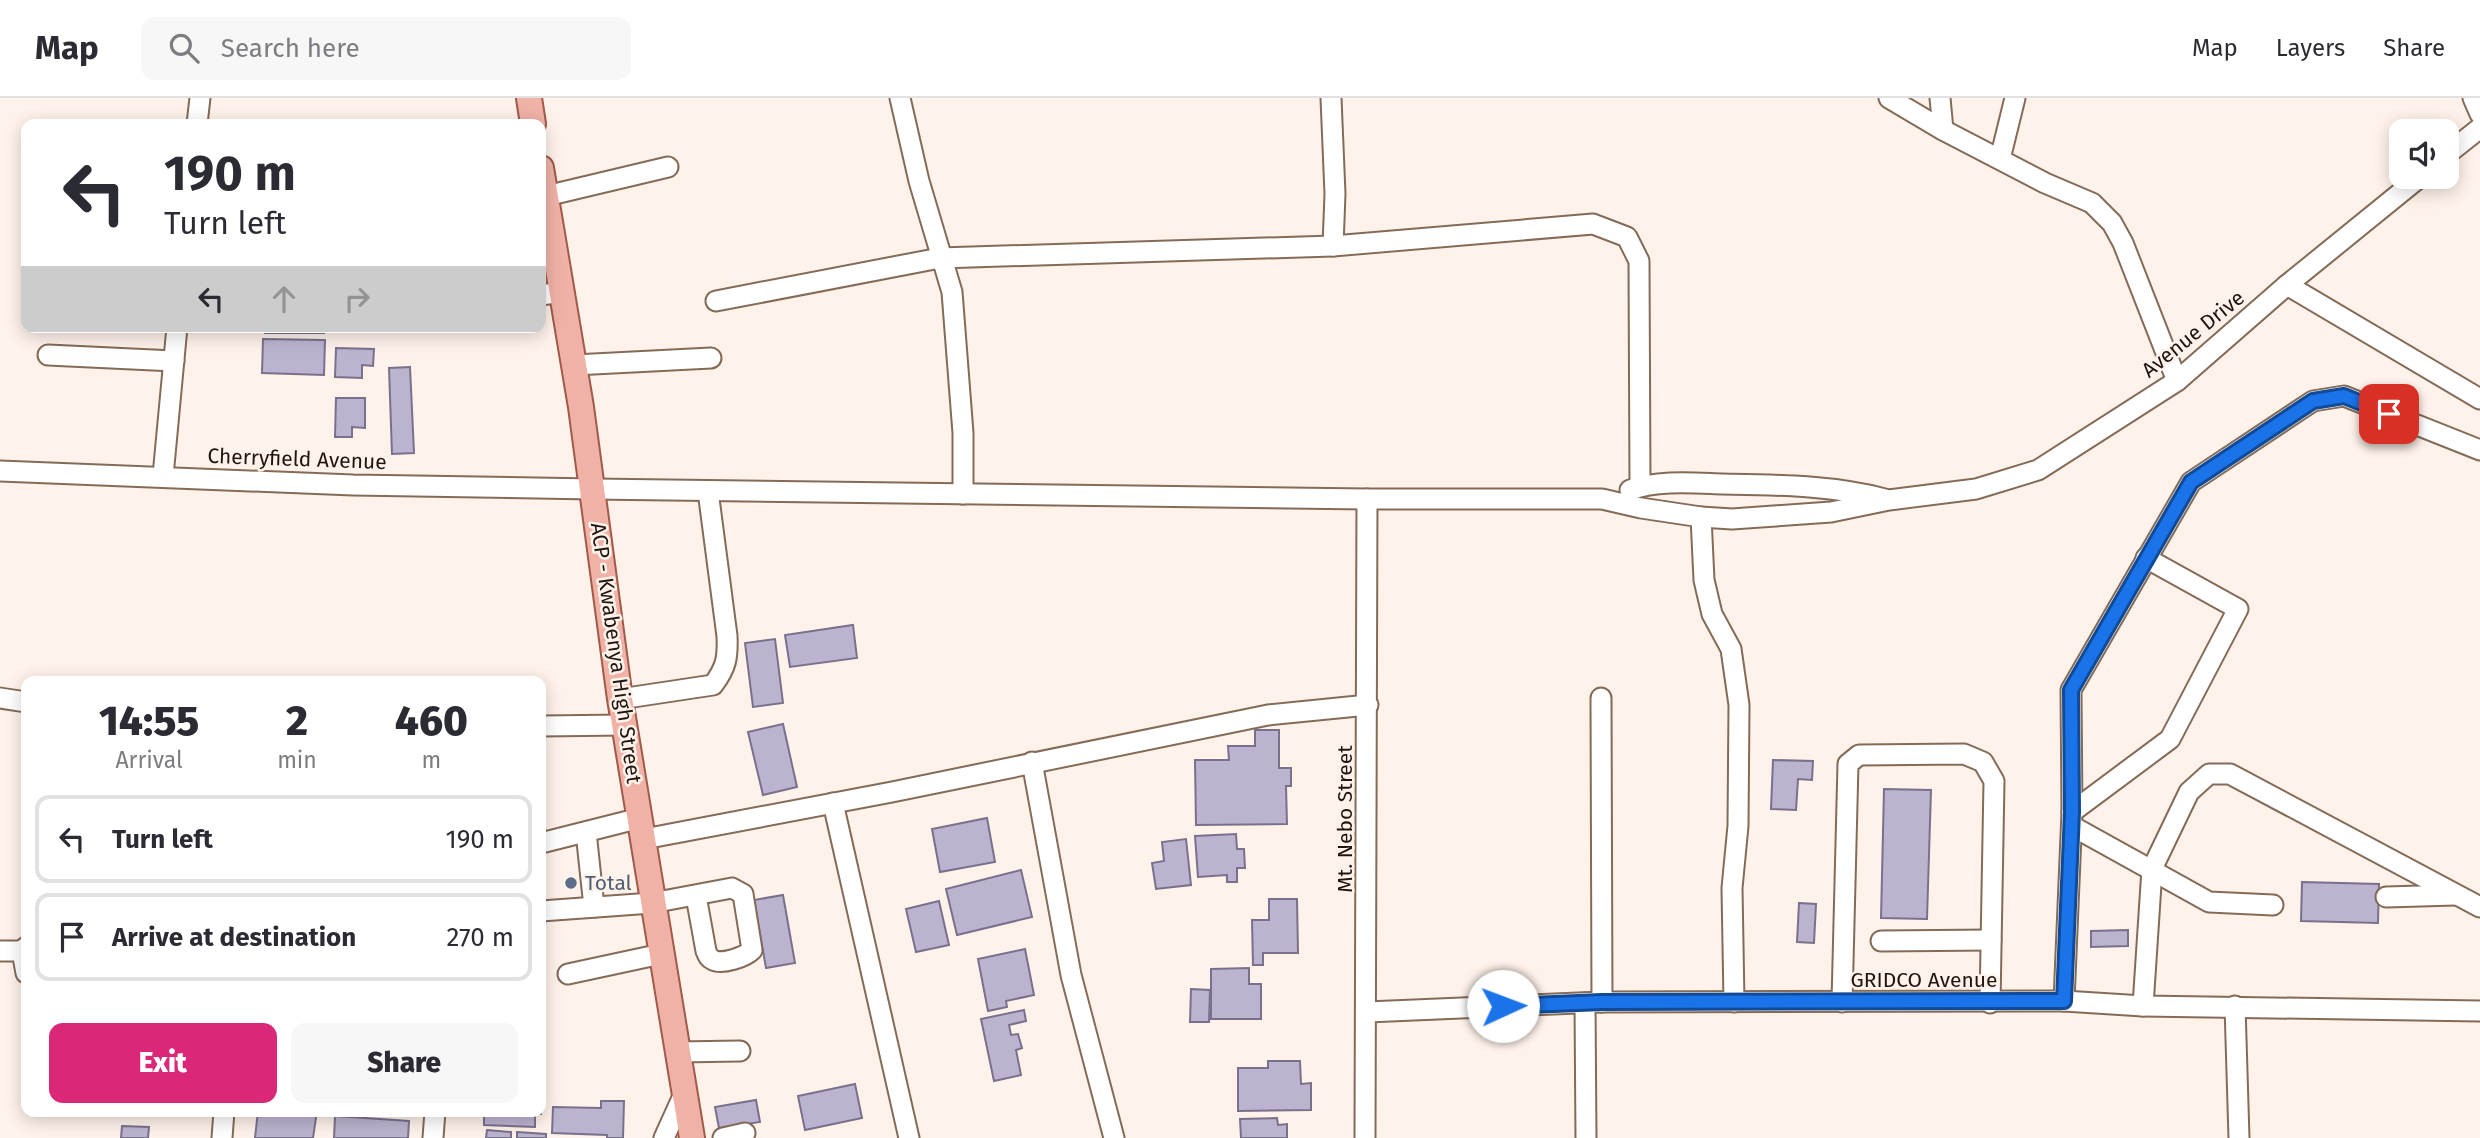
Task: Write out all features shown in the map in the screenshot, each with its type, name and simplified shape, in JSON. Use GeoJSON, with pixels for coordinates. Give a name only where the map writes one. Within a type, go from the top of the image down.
{"type":"FeatureCollection","features":[{"type":"Feature","properties":{"kind":"main road"},"geometry":{"type":"LineString","coordinates":[[529,98],[532,119]]}},
{"type":"Feature","properties":{"kind":"main road","name":"ACP - Kwabenya High Street"},"geometry":{"type":"LineString","coordinates":[[546,197],[552,293],[575,365],[620,699],[692,1138]]}},
{"type":"Feature","properties":{"kind":"street"},"geometry":{"type":"LineString","coordinates":[[198,119],[200,98]]}},
{"type":"Feature","properties":{"kind":"street"},"geometry":{"type":"LineString","coordinates":[[900,98],[940,258],[952,292],[963,433],[963,494]]}},
{"type":"Feature","properties":{"kind":"street"},"geometry":{"type":"LineString","coordinates":[[1331,98],[1335,194],[1333,246]]}},
{"type":"Feature","properties":{"kind":"street"},"geometry":{"type":"LineString","coordinates":[[1889,98],[1943,130],[2045,183],[2092,203],[2112,223],[2123,243],[2178,380]]}},
{"type":"Feature","properties":{"kind":"street"},"geometry":{"type":"LineString","coordinates":[[1940,98],[1943,130]]}},
{"type":"Feature","properties":{"kind":"street"},"geometry":{"type":"LineString","coordinates":[[2000,159],[2015,98]]}},
{"type":"Feature","properties":{"kind":"street"},"geometry":{"type":"LineString","coordinates":[[2473,98],[2480,114]]}},
{"type":"Feature","properties":{"kind":"street"},"geometry":{"type":"LineString","coordinates":[[2459,145],[2480,128]]}},
{"type":"Feature","properties":{"kind":"street"},"geometry":{"type":"LineString","coordinates":[[546,197],[668,167]]}},
{"type":"Feature","properties":{"kind":"street","name":"Avenue Drive"},"geometry":{"type":"LineString","coordinates":[[1602,499],[1641,508],[1732,519],[1831,512],[1889,500],[1976,489],[2038,470],[2178,380],[2287,285],[2405,189]]}},
{"type":"Feature","properties":{"kind":"street"},"geometry":{"type":"LineString","coordinates":[[716,301],[940,258],[1333,246],[1593,224],[1627,237],[1639,261],[1640,486]]}},
{"type":"Feature","properties":{"kind":"street"},"geometry":{"type":"LineString","coordinates":[[2287,285],[2480,399]]}},
{"type":"Feature","properties":{"kind":"street"},"geometry":{"type":"LineString","coordinates":[[163,477],[176,333]]}},
{"type":"Feature","properties":{"kind":"street"},"geometry":{"type":"LineString","coordinates":[[48,355],[174,361]]}},
{"type":"Feature","properties":{"kind":"street"},"geometry":{"type":"LineString","coordinates":[[575,365],[711,358]]}},
{"type":"Feature","properties":{"kind":"street"},"geometry":{"type":"LineString","coordinates":[[2064,1001],[2072,819],[2071,690],[2191,482],[2313,401],[2344,396],[2480,450]]}},
{"type":"Feature","properties":{"kind":"street","name":"Cherryfield Avenue"},"geometry":{"type":"LineString","coordinates":[[0,471],[353,485],[1367,499],[1602,499]]}},
{"type":"Feature","properties":{"kind":"street"},"geometry":{"type":"LineString","coordinates":[[1602,499],[1640,486],[1692,483],[1806,486],[1863,493],[1889,500]]}},
{"type":"Feature","properties":{"kind":"street"},"geometry":{"type":"LineString","coordinates":[[620,699],[713,685],[723,671],[728,653],[727,636],[708,491]]}},
{"type":"Feature","properties":{"kind":"street","name":"Mt. Nebo Street"},"geometry":{"type":"LineString","coordinates":[[1365,1138],[1367,499]]}},
{"type":"Feature","properties":{"kind":"street"},"geometry":{"type":"LineString","coordinates":[[1702,517],[1704,580],[1712,614],[1731,649],[1739,705],[1738,826],[1732,888],[1734,1002]]}},
{"type":"Feature","properties":{"kind":"street"},"geometry":{"type":"LineString","coordinates":[[2072,819],[2170,739],[2238,609],[2146,558]]}},
{"type":"Feature","properties":{"kind":"street"},"geometry":{"type":"LineString","coordinates":[[0,698],[21,701]]}},
{"type":"Feature","properties":{"kind":"street"},"geometry":{"type":"LineString","coordinates":[[1586,1138],[1594,1002],[1601,698]]}},
{"type":"Feature","properties":{"kind":"street"},"geometry":{"type":"LineString","coordinates":[[546,842],[586,832],[642,829],[834,803],[1268,715],[1368,705]]}},
{"type":"Feature","properties":{"kind":"street"},"geometry":{"type":"LineString","coordinates":[[546,726],[625,725]]}},
{"type":"Feature","properties":{"kind":"street"},"geometry":{"type":"LineString","coordinates":[[1842,1002],[1848,764],[1859,755],[1964,754],[1983,762],[1994,781],[1990,1003]]}},
{"type":"Feature","properties":{"kind":"street"},"geometry":{"type":"LineString","coordinates":[[1032,762],[1071,975],[1114,1138]]}},
{"type":"Feature","properties":{"kind":"street"},"geometry":{"type":"LineString","coordinates":[[2143,1006],[2152,869],[2189,792],[2209,774],[2230,774],[2480,907]]}},
{"type":"Feature","properties":{"kind":"street"},"geometry":{"type":"LineString","coordinates":[[834,803],[909,1138]]}},
{"type":"Feature","properties":{"kind":"street"},"geometry":{"type":"LineString","coordinates":[[2072,819],[2209,902],[2273,905]]}},
{"type":"Feature","properties":{"kind":"street"},"geometry":{"type":"LineString","coordinates":[[586,832],[594,907]]}},
{"type":"Feature","properties":{"kind":"street"},"geometry":{"type":"LineString","coordinates":[[2386,897],[2456,894]]}},
{"type":"Feature","properties":{"kind":"street"},"geometry":{"type":"LineString","coordinates":[[546,911],[652,903],[696,896]]}},
{"type":"Feature","properties":{"kind":"street"},"geometry":{"type":"LineString","coordinates":[[1881,941],[1991,940]]}},
{"type":"Feature","properties":{"kind":"street"},"geometry":{"type":"LineString","coordinates":[[0,951],[21,949]]}},
{"type":"Feature","properties":{"kind":"street"},"geometry":{"type":"LineString","coordinates":[[568,974],[661,954]]}},
{"type":"Feature","properties":{"kind":"street","name":"GRIDCO Avenue"},"geometry":{"type":"LineString","coordinates":[[1367,1012],[1594,1002],[2064,1001],[2143,1006],[2480,1011]]}},
{"type":"Feature","properties":{"kind":"street"},"geometry":{"type":"LineString","coordinates":[[2235,1006],[2239,1138]]}},
{"type":"Feature","properties":{"kind":"street"},"geometry":{"type":"LineString","coordinates":[[677,1052],[740,1051]]}},
{"type":"Feature","properties":{"kind":"street"},"geometry":{"type":"LineString","coordinates":[[664,1138],[684,1094]]}},
{"type":"Feature","properties":{"kind":"street"},"geometry":{"type":"LineString","coordinates":[[222,1138],[224,1117]]}},
{"type":"Feature","properties":{"kind":"street"},"geometry":{"type":"LineString","coordinates":[[433,1138],[435,1117]]}},
{"type":"Feature","properties":{"kind":"street"},"geometry":{"type":"LineString","coordinates":[[723,1138],[745,1133]]}},
{"type":"Feature","properties":{"kind":"building"},"geometry":{"type":"Polygon","coordinates":[[[263,339],[325,340],[324,375],[262,373],[263,339]]]}},
{"type":"Feature","properties":{"kind":"building"},"geometry":{"type":"Polygon","coordinates":[[[336,348],[374,349],[373,366],[362,365],[362,378],[335,377],[336,348]]]}},
{"type":"Feature","properties":{"kind":"building"},"geometry":{"type":"Polygon","coordinates":[[[410,367],[414,453],[392,454],[389,368],[410,367]]]}},
{"type":"Feature","properties":{"kind":"building"},"geometry":{"type":"Polygon","coordinates":[[[336,398],[365,398],[365,428],[352,427],[352,437],[335,437],[336,398]]]}},
{"type":"Feature","properties":{"kind":"building"},"geometry":{"type":"Polygon","coordinates":[[[853,625],[857,658],[790,667],[785,635],[853,625]]]}},
{"type":"Feature","properties":{"kind":"building"},"geometry":{"type":"Polygon","coordinates":[[[775,639],[783,703],[753,707],[745,643],[775,639]]]}},
{"type":"Feature","properties":{"kind":"building"},"geometry":{"type":"Polygon","coordinates":[[[783,724],[797,787],[763,795],[748,732],[783,724]]]}},
{"type":"Feature","properties":{"kind":"building"},"geometry":{"type":"Polygon","coordinates":[[[1255,730],[1279,730],[1279,768],[1291,768],[1291,786],[1286,786],[1287,824],[1196,825],[1195,760],[1229,760],[1228,746],[1255,746],[1255,730]]]}},
{"type":"Feature","properties":{"kind":"building"},"geometry":{"type":"Polygon","coordinates":[[[1773,760],[1813,761],[1812,780],[1798,779],[1796,810],[1771,809],[1773,760]]]}},
{"type":"Feature","properties":{"kind":"building"},"geometry":{"type":"Polygon","coordinates":[[[1884,789],[1931,790],[1927,919],[1881,918],[1884,789]]]}},
{"type":"Feature","properties":{"kind":"building"},"geometry":{"type":"Polygon","coordinates":[[[987,818],[995,862],[940,872],[932,829],[987,818]]]}},
{"type":"Feature","properties":{"kind":"building"},"geometry":{"type":"Polygon","coordinates":[[[1236,834],[1237,849],[1244,849],[1245,868],[1237,868],[1237,882],[1227,882],[1227,875],[1198,877],[1195,836],[1236,834]]]}},
{"type":"Feature","properties":{"kind":"building"},"geometry":{"type":"Polygon","coordinates":[[[1186,839],[1191,885],[1156,889],[1152,863],[1164,861],[1162,842],[1186,839]]]}},
{"type":"Feature","properties":{"kind":"building"},"geometry":{"type":"Polygon","coordinates":[[[1021,870],[1032,917],[957,935],[946,889],[1021,870]]]}},
{"type":"Feature","properties":{"kind":"building"},"geometry":{"type":"Polygon","coordinates":[[[2302,882],[2379,884],[2378,923],[2301,921],[2302,882]]]}},
{"type":"Feature","properties":{"kind":"building"},"geometry":{"type":"Polygon","coordinates":[[[783,895],[795,963],[766,968],[754,900],[783,895]]]}},
{"type":"Feature","properties":{"kind":"building"},"geometry":{"type":"Polygon","coordinates":[[[1269,899],[1297,899],[1298,953],[1263,953],[1263,965],[1253,965],[1252,920],[1269,920],[1269,899]]]}},
{"type":"Feature","properties":{"kind":"building"},"geometry":{"type":"Polygon","coordinates":[[[939,901],[949,945],[916,952],[906,909],[939,901]]]}},
{"type":"Feature","properties":{"kind":"building"},"geometry":{"type":"Polygon","coordinates":[[[1799,903],[1816,904],[1814,943],[1797,942],[1799,903]]]}},
{"type":"Feature","properties":{"kind":"building"},"geometry":{"type":"Polygon","coordinates":[[[2128,930],[2128,946],[2091,947],[2091,931],[2128,930]]]}},
{"type":"Feature","properties":{"kind":"building"},"geometry":{"type":"Polygon","coordinates":[[[1025,949],[1034,995],[1006,1001],[1007,1007],[988,1011],[978,959],[1025,949]]]}},
{"type":"Feature","properties":{"kind":"building"},"geometry":{"type":"Polygon","coordinates":[[[1249,968],[1249,984],[1261,984],[1261,1019],[1211,1019],[1211,969],[1249,968]]]}},
{"type":"Feature","properties":{"kind":"building"},"geometry":{"type":"Polygon","coordinates":[[[1191,989],[1210,990],[1209,1022],[1190,1022],[1191,989]]]}},
{"type":"Feature","properties":{"kind":"building"},"geometry":{"type":"Polygon","coordinates":[[[1024,1010],[1026,1021],[1009,1025],[1011,1035],[1018,1034],[1022,1048],[1016,1050],[1021,1075],[994,1081],[981,1019],[1024,1010]]]}},
{"type":"Feature","properties":{"kind":"building"},"geometry":{"type":"Polygon","coordinates":[[[1268,1061],[1300,1061],[1301,1084],[1311,1083],[1311,1110],[1238,1111],[1238,1068],[1268,1068],[1268,1061]]]}},
{"type":"Feature","properties":{"kind":"building"},"geometry":{"type":"Polygon","coordinates":[[[855,1084],[862,1118],[805,1130],[798,1096],[855,1084]]]}},
{"type":"Feature","properties":{"kind":"building"},"geometry":{"type":"Polygon","coordinates":[[[756,1100],[760,1122],[719,1128],[715,1107],[756,1100]]]}},
{"type":"Feature","properties":{"kind":"building"},"geometry":{"type":"Polygon","coordinates":[[[601,1101],[624,1101],[623,1138],[552,1133],[553,1107],[601,1108],[601,1101]]]}},
{"type":"Feature","properties":{"kind":"building"},"geometry":{"type":"Polygon","coordinates":[[[257,1117],[316,1117],[313,1138],[255,1138],[257,1117]]]}},
{"type":"Feature","properties":{"kind":"building"},"geometry":{"type":"Polygon","coordinates":[[[335,1117],[409,1121],[408,1138],[334,1138],[335,1117]]]}},
{"type":"Feature","properties":{"kind":"building"},"geometry":{"type":"Polygon","coordinates":[[[484,1117],[535,1117],[535,1127],[484,1125],[484,1117]]]}},
{"type":"Feature","properties":{"kind":"building"},"geometry":{"type":"Polygon","coordinates":[[[1277,1118],[1278,1125],[1287,1124],[1287,1138],[1241,1138],[1240,1119],[1277,1118]]]}},
{"type":"Feature","properties":{"kind":"building"},"geometry":{"type":"Polygon","coordinates":[[[122,1126],[149,1127],[148,1138],[121,1138],[122,1126]]]}},
{"type":"Feature","properties":{"kind":"building"},"geometry":{"type":"Polygon","coordinates":[[[487,1130],[511,1132],[511,1138],[486,1138],[487,1130]]]}},
{"type":"Feature","properties":{"kind":"building"},"geometry":{"type":"Polygon","coordinates":[[[517,1132],[546,1134],[546,1138],[517,1138],[517,1132]]]}},
{"type":"Feature","properties":{"kind":"place","name":"Total"},"geometry":{"type":"Point","coordinates":[571,883]}},
{"type":"Feature","properties":{"kind":"route"},"geometry":{"type":"LineString","coordinates":[[1503,1006],[1602,1002],[2064,1001],[2072,812],[2071,690],[2191,482],[2313,401],[2344,396],[2389,414]]}}]}
